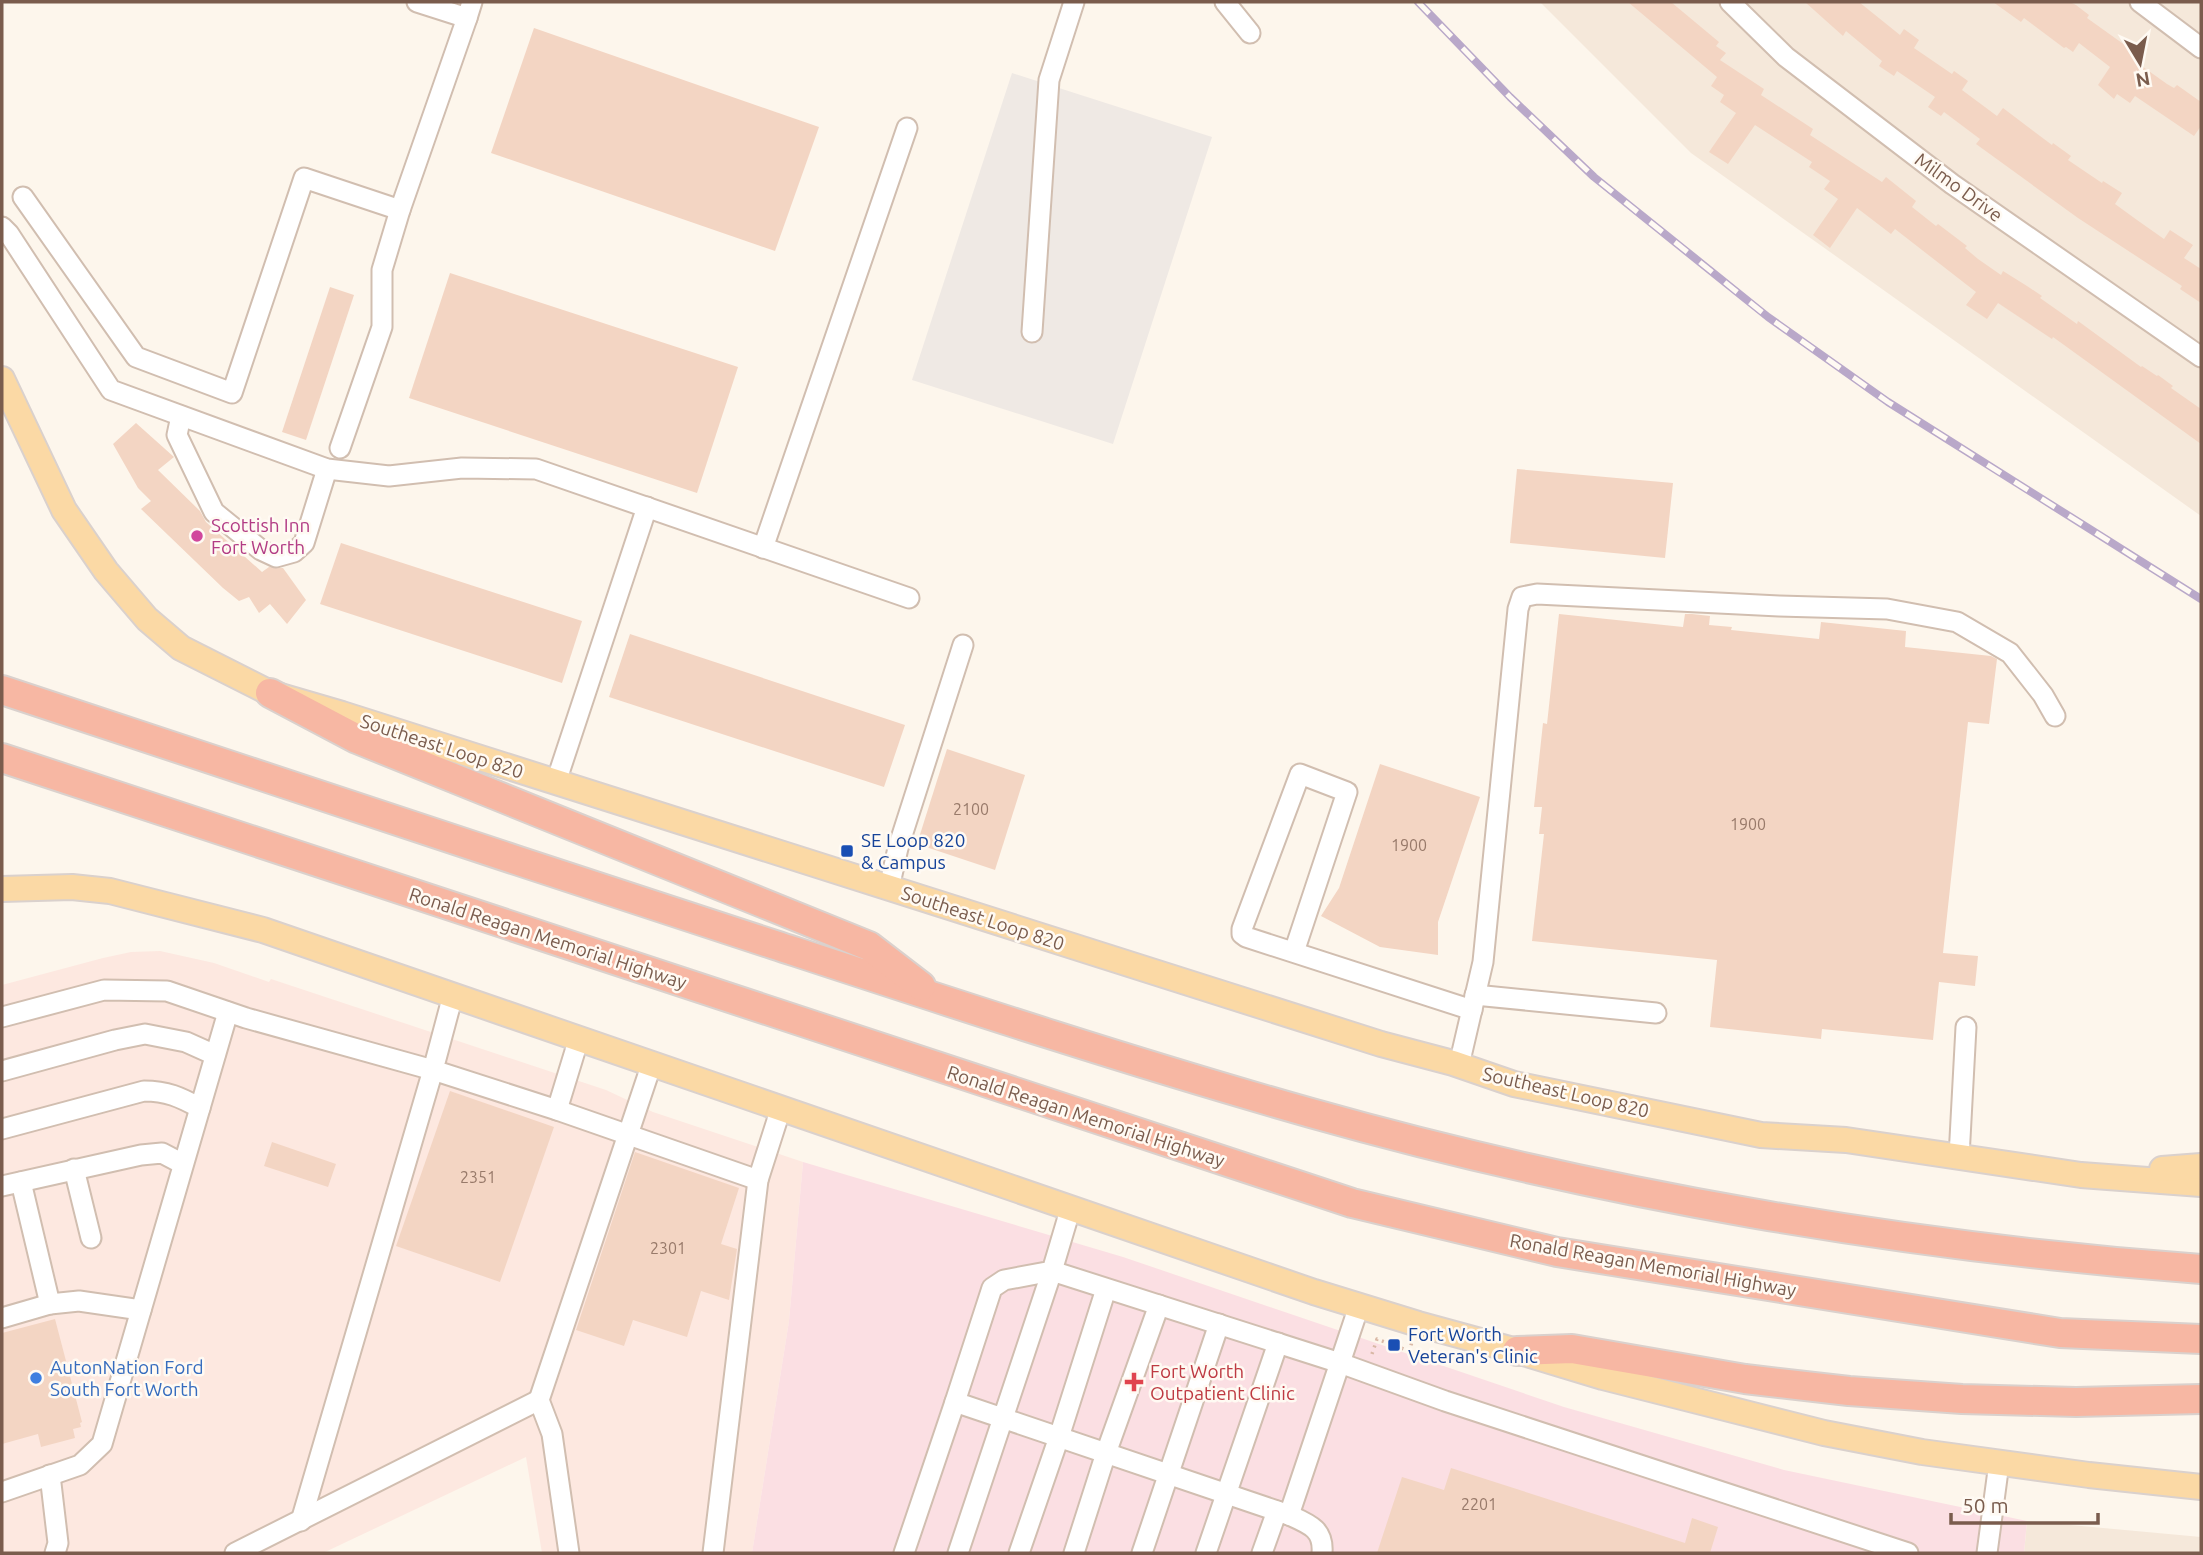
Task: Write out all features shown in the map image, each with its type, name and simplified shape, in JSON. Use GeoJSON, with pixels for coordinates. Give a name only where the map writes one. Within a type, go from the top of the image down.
{"type":"FeatureCollection","features":[{"type":"Feature","properties":{"kind":"highway"},"geometry":{"type":"LineString","coordinates":[[2,690],[937,998],[1314,1114],[1576,1178],[1745,1212],[2026,1252],[2201,1269]]}},
{"type":"Feature","properties":{"kind":"highway"},"geometry":{"type":"LineString","coordinates":[[270,693],[369,744],[869,946],[937,998]]}},
{"type":"Feature","properties":{"kind":"highway","name":"Ronald Reagan Memorial Highway"},"geometry":{"type":"LineString","coordinates":[[2,758],[1352,1203],[1557,1252],[2046,1331],[2201,1339]]}},
{"type":"Feature","properties":{"kind":"highway"},"geometry":{"type":"LineString","coordinates":[[1517,1351],[1572,1349],[1745,1379],[1849,1391],[1962,1399],[2076,1402],[2201,1399]]}},
{"type":"Feature","properties":{"kind":"main road","name":"Southeast Loop 820"},"geometry":{"type":"LineString","coordinates":[[2,379],[64,510],[106,571],[147,619],[181,648],[270,693],[1514,1084],[1761,1135],[1846,1140],[2081,1175],[2201,1184]]}},
{"type":"Feature","properties":{"kind":"main road"},"geometry":{"type":"LineString","coordinates":[[2,889],[72,887],[110,891],[263,930],[1359,1306],[1603,1377],[1824,1433],[1922,1452],[2201,1487]]}},
{"type":"Feature","properties":{"kind":"main road","name":"Southeast Loop 820"},"geometry":{"type":"LineString","coordinates":[[2081,1175],[2201,1166]]}},
{"type":"Feature","properties":{"kind":"street"},"geometry":{"type":"LineString","coordinates":[[340,448],[382,327],[382,271],[400,210],[469,10],[417,2]]}},
{"type":"Feature","properties":{"kind":"street"},"geometry":{"type":"LineString","coordinates":[[1032,332],[1049,80],[1074,2]]}},
{"type":"Feature","properties":{"kind":"street"},"geometry":{"type":"LineString","coordinates":[[1225,2],[1250,33]]}},
{"type":"Feature","properties":{"kind":"street","name":"Milmo Drive"},"geometry":{"type":"LineString","coordinates":[[1730,2],[1786,57],[1941,175],[2201,357]]}},
{"type":"Feature","properties":{"kind":"street"},"geometry":{"type":"LineString","coordinates":[[2140,2],[2201,48]]}},
{"type":"Feature","properties":{"kind":"street"},"geometry":{"type":"LineString","coordinates":[[763,548],[907,128]]}},
{"type":"Feature","properties":{"kind":"street"},"geometry":{"type":"LineString","coordinates":[[23,197],[136,357],[232,393],[303,178],[400,210]]}},
{"type":"Feature","properties":{"kind":"street"},"geometry":{"type":"LineString","coordinates":[[2,228],[9,234],[111,390],[327,469],[389,476],[462,468],[536,469],[909,598]]}},
{"type":"Feature","properties":{"kind":"street"},"geometry":{"type":"LineString","coordinates":[[181,416],[177,435],[214,512],[261,550],[276,556],[294,552],[304,543],[327,469]]}},
{"type":"Feature","properties":{"kind":"street"},"geometry":{"type":"LineString","coordinates":[[556,782],[647,507]]}},
{"type":"Feature","properties":{"kind":"street"},"geometry":{"type":"LineString","coordinates":[[1459,1065],[1483,962],[1518,609],[1522,597],[1536,594],[1779,607],[1887,609],[1957,622],[2010,653],[2043,695],[2054,716]]}},
{"type":"Feature","properties":{"kind":"street"},"geometry":{"type":"LineString","coordinates":[[890,888],[898,848],[963,645]]}},
{"type":"Feature","properties":{"kind":"street"},"geometry":{"type":"LineString","coordinates":[[1294,952],[1347,792],[1300,774],[1242,929],[1242,934],[1246,937],[1294,952],[1474,1002],[1656,1013]]}},
{"type":"Feature","properties":{"kind":"street"},"geometry":{"type":"LineString","coordinates":[[2,1017],[104,990],[167,991],[228,1012],[433,1070],[758,1180]]}},
{"type":"Feature","properties":{"kind":"street"},"geometry":{"type":"LineString","coordinates":[[301,1521],[453,995]]}},
{"type":"Feature","properties":{"kind":"street"},"geometry":{"type":"LineString","coordinates":[[2,1492],[80,1465],[102,1444],[228,1012]]}},
{"type":"Feature","properties":{"kind":"street"},"geometry":{"type":"LineString","coordinates":[[1959,1157],[1966,1027]]}},
{"type":"Feature","properties":{"kind":"street"},"geometry":{"type":"LineString","coordinates":[[2,1071],[145,1034],[187,1042],[215,1055]]}},
{"type":"Feature","properties":{"kind":"street"},"geometry":{"type":"LineString","coordinates":[[557,1110],[579,1038]]}},
{"type":"Feature","properties":{"kind":"street"},"geometry":{"type":"LineString","coordinates":[[569,1553],[552,1434],[539,1400],[652,1063]]}},
{"type":"Feature","properties":{"kind":"street"},"geometry":{"type":"LineString","coordinates":[[2,1129],[144,1091],[163,1091],[200,1108]]}},
{"type":"Feature","properties":{"kind":"street"},"geometry":{"type":"LineString","coordinates":[[713,1553],[758,1180],[781,1108]]}},
{"type":"Feature","properties":{"kind":"street"},"geometry":{"type":"LineString","coordinates":[[50,1304],[11,1184],[141,1154],[162,1153],[183,1164]]}},
{"type":"Feature","properties":{"kind":"street"},"geometry":{"type":"LineString","coordinates":[[74,1168],[91,1238]]}},
{"type":"Feature","properties":{"kind":"street"},"geometry":{"type":"LineString","coordinates":[[958,1553],[1004,1419],[1071,1207]]}},
{"type":"Feature","properties":{"kind":"street"},"geometry":{"type":"LineString","coordinates":[[904,1553],[992,1288],[1004,1280],[1052,1271],[1340,1363],[1445,1401],[1908,1553]]}},
{"type":"Feature","properties":{"kind":"street"},"geometry":{"type":"LineString","coordinates":[[1019,1553],[1107,1289]]}},
{"type":"Feature","properties":{"kind":"street"},"geometry":{"type":"LineString","coordinates":[[2,1318],[50,1304],[79,1301],[141,1310]]}},
{"type":"Feature","properties":{"kind":"street"},"geometry":{"type":"LineString","coordinates":[[1074,1553],[1106,1453],[1159,1306]]}},
{"type":"Feature","properties":{"kind":"street"},"geometry":{"type":"LineString","coordinates":[[1262,1553],[1283,1513],[1359,1306]]}},
{"type":"Feature","properties":{"kind":"street"},"geometry":{"type":"LineString","coordinates":[[1142,1553],[1219,1324]]}},
{"type":"Feature","properties":{"kind":"street"},"geometry":{"type":"LineString","coordinates":[[1206,1553],[1278,1343]]}},
{"type":"Feature","properties":{"kind":"street"},"geometry":{"type":"LineString","coordinates":[[235,1553],[539,1400]]}},
{"type":"Feature","properties":{"kind":"street"},"geometry":{"type":"LineString","coordinates":[[955,1402],[1315,1526],[1320,1535],[1322,1553]]}},
{"type":"Feature","properties":{"kind":"street"},"geometry":{"type":"LineString","coordinates":[[1987,1553],[1999,1463]]}},
{"type":"Feature","properties":{"kind":"street"},"geometry":{"type":"LineString","coordinates":[[50,1475],[58,1543],[55,1553]]}},
{"type":"Feature","properties":{"kind":"path"},"geometry":{"type":"LineString","coordinates":[[1365,1372],[1377,1339],[1409,1351],[1418,1324]]}},
{"type":"Feature","properties":{"kind":"shaded area"},"geometry":{"type":"Polygon","coordinates":[[[1540,2],[2201,2],[2201,516],[1691,153],[1540,2]]]}},
{"type":"Feature","properties":{"kind":"shaded area"},"geometry":{"type":"Polygon","coordinates":[[[1012,73],[1212,137],[1113,444],[912,380],[1012,73]]]}},
{"type":"Feature","properties":{"kind":"shaded area"},"geometry":{"type":"Polygon","coordinates":[[[160,951],[214,963],[269,982],[271,979],[606,1090],[653,1112],[803,1162],[789,1321],[752,1553],[542,1553],[526,1457],[323,1553],[2,1553],[2,985],[103,958],[131,952],[160,951]]]}},
{"type":"Feature","properties":{"kind":"shaded area","name":"Fort Worth Outpatient Clinic"},"geometry":{"type":"Polygon","coordinates":[[[803,1162],[1123,1257],[1564,1407],[1784,1470],[2027,1521],[2024,1553],[752,1553],[789,1321],[803,1162]]]}},
{"type":"Feature","properties":{"kind":"shaded area"},"geometry":{"type":"Polygon","coordinates":[[[2027,1521],[2201,1537],[2201,1553],[2024,1553],[2027,1521]]]}},
{"type":"Feature","properties":{"kind":"building"},"geometry":{"type":"Polygon","coordinates":[[[1628,2],[1671,2],[1719,42],[1716,46],[1726,53],[1720,60],[1764,89],[1761,95],[1813,129],[1810,135],[1882,182],[1886,177],[1916,201],[1912,207],[1967,246],[1965,248],[1978,259],[2001,275],[2003,271],[2027,286],[2077,324],[2078,321],[2141,367],[2173,386],[2171,388],[2201,409],[2201,444],[2053,337],[2052,339],[1998,303],[1987,319],[1966,305],[1976,292],[1895,229],[1891,234],[1857,208],[1830,248],[1813,235],[1838,199],[1824,189],[1830,181],[1809,167],[1812,162],[1755,125],[1728,164],[1709,152],[1736,113],[1720,102],[1724,95],[1711,86],[1717,77],[1628,2]]]}},
{"type":"Feature","properties":{"kind":"building"},"geometry":{"type":"Polygon","coordinates":[[[1805,2],[1859,2],[1900,35],[1904,29],[1919,40],[1914,48],[1952,74],[1954,71],[1968,81],[1962,90],[1997,116],[2003,108],[2071,156],[2068,160],[2122,193],[2115,204],[2164,239],[2170,230],[2193,245],[2184,258],[2201,269],[2201,303],[2180,289],[2182,286],[2078,218],[1976,144],[1980,139],[1944,112],[1941,116],[1928,107],[1935,97],[1897,71],[1894,76],[1879,66],[1882,61],[1846,31],[1843,36],[1805,2]]]}},
{"type":"Feature","properties":{"kind":"building"},"geometry":{"type":"Polygon","coordinates":[[[1993,2],[2070,2],[2076,5],[2089,15],[2087,18],[2143,58],[2139,64],[2167,84],[2174,88],[2177,85],[2201,102],[2201,126],[2194,136],[2135,96],[2130,103],[2117,94],[2114,99],[2098,85],[2110,67],[2079,43],[2073,52],[2064,48],[2024,18],[2021,22],[1993,2]]]}},
{"type":"Feature","properties":{"kind":"building"},"geometry":{"type":"Polygon","coordinates":[[[534,28],[819,127],[775,251],[491,153],[534,28]]]}},
{"type":"Feature","properties":{"kind":"building"},"geometry":{"type":"Polygon","coordinates":[[[450,273],[738,367],[697,493],[409,398],[450,273]]]}},
{"type":"Feature","properties":{"kind":"building"},"geometry":{"type":"Polygon","coordinates":[[[330,287],[354,295],[306,440],[282,432],[330,287]]]}},
{"type":"Feature","properties":{"kind":"building","name":"Scottish Inn Fort Worth"},"geometry":{"type":"Polygon","coordinates":[[[136,423],[174,457],[158,470],[200,511],[206,522],[262,572],[269,567],[283,568],[306,600],[287,624],[270,604],[259,613],[249,597],[239,601],[141,509],[151,501],[138,488],[113,444],[136,423]]]}},
{"type":"Feature","properties":{"kind":"building"},"geometry":{"type":"Polygon","coordinates":[[[1517,469],[1673,483],[1665,558],[1510,543],[1517,469]]]}},
{"type":"Feature","properties":{"kind":"building"},"geometry":{"type":"Polygon","coordinates":[[[341,543],[582,621],[562,683],[320,604],[341,543]]]}},
{"type":"Feature","properties":{"kind":"building"},"geometry":{"type":"Polygon","coordinates":[[[1559,614],[1683,627],[1685,614],[1692,614],[1710,616],[1709,625],[1732,627],[1731,630],[1819,639],[1821,622],[1906,631],[1905,647],[1991,656],[1997,659],[1989,724],[1968,722],[1943,953],[1978,956],[1975,986],[1939,982],[1933,1040],[1822,1029],[1821,1039],[1710,1027],[1717,960],[1532,941],[1544,834],[1539,834],[1542,807],[1534,807],[1543,723],[1547,724],[1559,614]]]}},
{"type":"Feature","properties":{"kind":"building"},"geometry":{"type":"Polygon","coordinates":[[[630,634],[905,725],[884,787],[609,697],[630,634]]]}},
{"type":"Feature","properties":{"kind":"building"},"geometry":{"type":"Polygon","coordinates":[[[947,749],[1025,775],[995,870],[917,844],[947,749]]]}},
{"type":"Feature","properties":{"kind":"building"},"geometry":{"type":"Polygon","coordinates":[[[1380,764],[1480,797],[1438,922],[1438,955],[1380,947],[1321,916],[1339,888],[1380,764]]]}},
{"type":"Feature","properties":{"kind":"building"},"geometry":{"type":"Polygon","coordinates":[[[450,1091],[554,1127],[500,1282],[396,1246],[450,1091]]]}},
{"type":"Feature","properties":{"kind":"building"},"geometry":{"type":"Polygon","coordinates":[[[272,1142],[336,1164],[328,1187],[264,1166],[272,1142]]]}},
{"type":"Feature","properties":{"kind":"building"},"geometry":{"type":"Polygon","coordinates":[[[635,1152],[739,1188],[721,1244],[737,1249],[729,1300],[701,1291],[687,1337],[633,1320],[624,1346],[576,1330],[635,1152]]]}},
{"type":"Feature","properties":{"kind":"building","name":"AutonNation Ford South Fort Worth"},"geometry":{"type":"Polygon","coordinates":[[[55,1319],[82,1422],[81,1427],[73,1429],[75,1438],[41,1447],[38,1434],[2,1444],[2,1333],[55,1319]]]}},
{"type":"Feature","properties":{"kind":"building"},"geometry":{"type":"Polygon","coordinates":[[[1451,1468],[1685,1543],[1692,1518],[1718,1527],[1710,1553],[1377,1553],[1402,1477],[1444,1490],[1451,1468]]]}},
{"type":"Feature","properties":{"kind":"railway"},"geometry":{"type":"LineString","coordinates":[[1418,2],[1510,97],[1594,177],[1768,317],[1888,402],[2201,599]]}},
{"type":"Feature","properties":{"kind":"place","name":"Scottish Inn Fort Worth"},"geometry":{"type":"Point","coordinates":[197,536]}},
{"type":"Feature","properties":{"kind":"place","name":"SE Loop 820 & Campus"},"geometry":{"type":"Point","coordinates":[847,851]}},
{"type":"Feature","properties":{"kind":"place","name":"Fort Worth Veteran's Clinic"},"geometry":{"type":"Point","coordinates":[1394,1345]}},
{"type":"Feature","properties":{"kind":"place","name":"AutonNation Ford South Fort Worth"},"geometry":{"type":"Point","coordinates":[36,1378]}},
{"type":"Feature","properties":{"kind":"place","name":"Fort Worth Outpatient Clinic"},"geometry":{"type":"Point","coordinates":[1134,1382]}}]}
